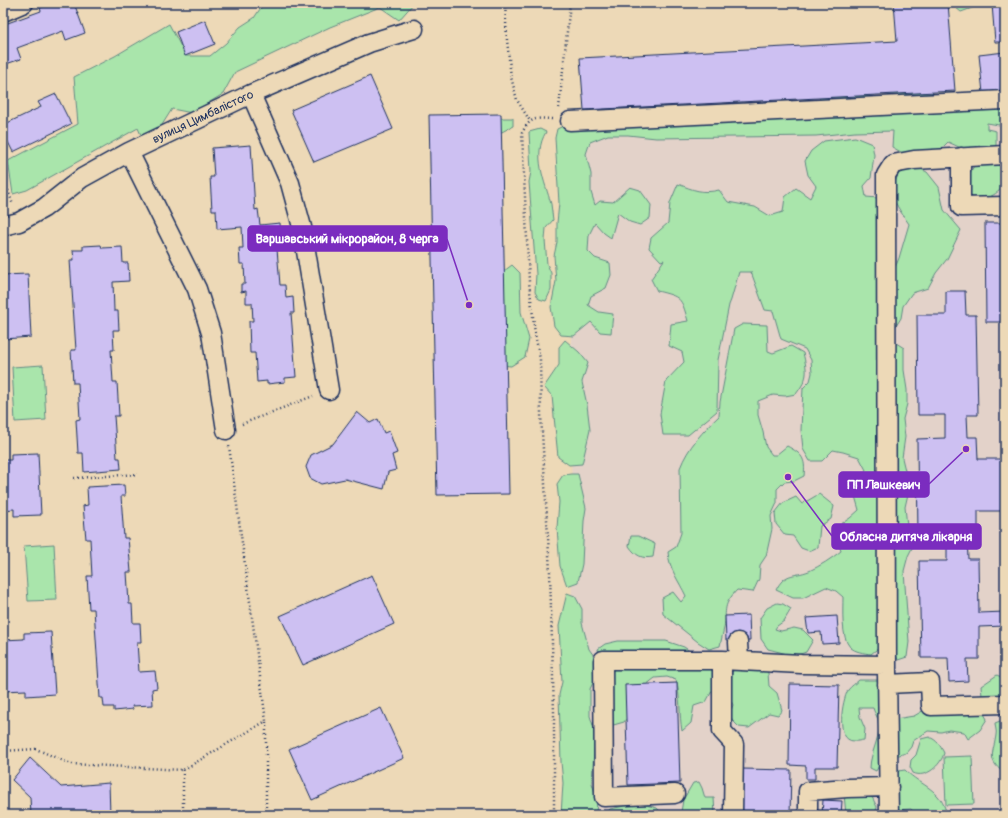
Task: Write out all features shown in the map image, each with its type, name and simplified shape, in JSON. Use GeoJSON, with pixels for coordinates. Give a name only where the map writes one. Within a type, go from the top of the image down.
{"type":"FeatureCollection","features":[{"type":"Feature","properties":{"kind":"lane"},"geometry":{"type":"LineString","coordinates":[[3,12],[24,3]]}},
{"type":"Feature","properties":{"kind":"lane","name":"вулиця Цимбалістого"},"geometry":{"type":"LineString","coordinates":[[11,224],[44,208],[82,178],[129,152],[250,94],[369,43],[414,29]]}},
{"type":"Feature","properties":{"kind":"lane"},"geometry":{"type":"LineString","coordinates":[[250,94],[290,183],[302,227],[329,390]]}},
{"type":"Feature","properties":{"kind":"lane"},"geometry":{"type":"LineString","coordinates":[[564,121],[1005,100]]}},
{"type":"Feature","properties":{"kind":"lane"},"geometry":{"type":"LineString","coordinates":[[129,152],[197,289],[211,333],[226,430]]}},
{"type":"Feature","properties":{"kind":"lane"},"geometry":{"type":"LineString","coordinates":[[889,815],[887,684],[886,174],[893,164],[914,160],[1005,155]]}},
{"type":"Feature","properties":{"kind":"lane"},"geometry":{"type":"LineString","coordinates":[[961,157],[961,207],[1005,206]]}},
{"type":"Feature","properties":{"kind":"lane"},"geometry":{"type":"LineString","coordinates":[[733,815],[734,744],[722,731],[731,660],[738,642]]}},
{"type":"Feature","properties":{"kind":"lane"},"geometry":{"type":"LineString","coordinates":[[675,794],[604,797],[603,660],[731,660],[801,664],[887,665]]}},
{"type":"Feature","properties":{"kind":"lane"},"geometry":{"type":"LineString","coordinates":[[887,684],[930,682],[931,706],[1005,704]]}},
{"type":"Feature","properties":{"kind":"lane"},"geometry":{"type":"LineString","coordinates":[[808,815],[808,791],[889,787]]}},
{"type":"Feature","properties":{"kind":"path"},"geometry":{"type":"LineString","coordinates":[[505,3],[511,77],[517,100],[530,121]]}},
{"type":"Feature","properties":{"kind":"path"},"geometry":{"type":"LineString","coordinates":[[554,815],[554,713],[550,572],[540,359],[535,334],[529,282],[522,133],[526,124],[537,118],[564,121],[570,3]]}},
{"type":"Feature","properties":{"kind":"path"},"geometry":{"type":"LineString","coordinates":[[3,175],[11,224]]}},
{"type":"Feature","properties":{"kind":"path"},"geometry":{"type":"LineString","coordinates":[[266,815],[266,721],[226,430],[329,390]]}},
{"type":"Feature","properties":{"kind":"path"},"geometry":{"type":"LineString","coordinates":[[74,478],[138,474]]}},
{"type":"Feature","properties":{"kind":"path"},"geometry":{"type":"LineString","coordinates":[[3,751],[36,749],[71,764],[183,770],[266,721]]}},
{"type":"Feature","properties":{"kind":"path"},"geometry":{"type":"LineString","coordinates":[[183,770],[183,815]]}},
{"type":"Feature","properties":{"kind":"shaded area"},"geometry":{"type":"Polygon","coordinates":[[[1005,112],[1005,815],[572,815],[571,130],[1005,112]]]}},
{"type":"Feature","properties":{"kind":"green space"},"geometry":{"type":"Polygon","coordinates":[[[264,3],[414,3],[399,20],[380,7],[330,27],[235,72],[223,94],[192,113],[172,109],[147,149],[138,128],[27,190],[13,194],[8,161],[78,124],[74,77],[115,56],[169,24],[186,56],[210,56],[226,43],[240,27],[254,18],[264,3]]]}},
{"type":"Feature","properties":{"kind":"green space"},"geometry":{"type":"Polygon","coordinates":[[[950,3],[979,3],[972,8],[961,12],[950,3]]]}},
{"type":"Feature","properties":{"kind":"green space"},"geometry":{"type":"Polygon","coordinates":[[[930,87],[933,94],[911,99],[894,98],[889,96],[888,90],[930,87]]]}},
{"type":"Feature","properties":{"kind":"green space"},"geometry":{"type":"Polygon","coordinates":[[[821,93],[869,94],[870,98],[819,101],[821,93]]]}},
{"type":"Feature","properties":{"kind":"green space"},"geometry":{"type":"Polygon","coordinates":[[[1005,101],[1005,126],[987,123],[987,129],[996,131],[996,149],[972,153],[948,142],[942,148],[925,154],[908,156],[892,147],[893,131],[855,132],[816,136],[656,138],[628,135],[608,135],[590,142],[586,154],[591,174],[591,192],[595,205],[600,201],[613,202],[630,187],[640,190],[651,205],[650,218],[640,225],[630,222],[618,213],[611,238],[595,223],[589,235],[588,251],[595,258],[610,263],[611,275],[606,288],[591,296],[588,305],[599,312],[613,314],[611,333],[600,332],[591,322],[574,336],[561,335],[554,326],[551,307],[556,281],[554,256],[557,242],[559,203],[555,138],[557,129],[567,124],[1005,101]]]}},
{"type":"Feature","properties":{"kind":"green space"},"geometry":{"type":"Polygon","coordinates":[[[501,118],[513,118],[513,126],[500,133],[489,123],[501,118]]]}},
{"type":"Feature","properties":{"kind":"green space"},"geometry":{"type":"Polygon","coordinates":[[[540,129],[546,132],[540,150],[540,159],[543,178],[551,204],[553,220],[546,228],[545,240],[547,264],[551,273],[551,290],[546,301],[539,299],[535,292],[536,274],[529,182],[531,172],[529,132],[540,129]]]}},
{"type":"Feature","properties":{"kind":"green space"},"geometry":{"type":"Polygon","coordinates":[[[855,137],[872,144],[874,155],[871,178],[864,186],[866,197],[878,198],[893,273],[909,224],[894,200],[893,194],[896,181],[905,162],[927,172],[939,187],[944,210],[961,230],[947,259],[936,273],[928,288],[912,293],[903,306],[901,318],[893,331],[893,341],[904,348],[907,404],[903,419],[905,437],[902,458],[908,483],[908,494],[905,507],[907,526],[913,546],[908,556],[904,571],[909,642],[907,657],[898,660],[894,648],[881,646],[871,654],[857,651],[850,647],[847,643],[844,631],[843,597],[836,591],[826,587],[803,598],[793,598],[776,590],[779,584],[786,578],[809,571],[841,551],[836,536],[841,524],[859,510],[855,496],[855,480],[866,470],[859,457],[833,450],[822,461],[810,461],[803,449],[801,430],[803,388],[810,381],[812,373],[811,360],[805,349],[781,339],[773,311],[765,310],[751,272],[739,272],[729,305],[718,360],[717,411],[688,435],[663,435],[660,414],[666,381],[684,362],[682,352],[669,346],[671,324],[688,321],[684,307],[679,299],[657,291],[651,279],[664,260],[661,261],[649,248],[651,238],[668,223],[670,203],[678,184],[698,191],[708,192],[719,190],[728,202],[755,207],[770,216],[783,212],[785,197],[796,188],[810,198],[816,186],[808,175],[805,161],[811,151],[824,141],[855,137]]]}},
{"type":"Feature","properties":{"kind":"green space"},"geometry":{"type":"Polygon","coordinates":[[[982,157],[1005,163],[1005,190],[1001,189],[990,197],[977,198],[968,195],[969,178],[974,166],[982,157]]]}},
{"type":"Feature","properties":{"kind":"green space"},"geometry":{"type":"Polygon","coordinates":[[[512,265],[520,273],[521,312],[529,339],[525,357],[511,366],[499,365],[496,293],[504,271],[512,265]]]}},
{"type":"Feature","properties":{"kind":"green space"},"geometry":{"type":"Polygon","coordinates":[[[743,324],[767,325],[768,351],[773,353],[791,346],[803,353],[806,366],[806,375],[803,384],[796,394],[785,396],[773,395],[758,401],[758,415],[766,447],[772,455],[776,455],[787,446],[802,457],[804,476],[794,481],[784,482],[777,489],[777,503],[771,516],[772,529],[766,556],[760,565],[759,579],[753,592],[737,590],[732,595],[726,608],[720,646],[709,649],[663,614],[662,598],[673,592],[681,602],[686,596],[672,569],[668,552],[676,547],[681,533],[680,468],[687,453],[696,440],[719,416],[720,402],[734,329],[743,324]]]}},
{"type":"Feature","properties":{"kind":"green space"},"geometry":{"type":"Polygon","coordinates":[[[565,340],[579,352],[588,363],[582,382],[590,430],[582,464],[569,465],[558,457],[552,396],[544,387],[559,365],[559,347],[565,340]]]}},
{"type":"Feature","properties":{"kind":"green space"},"geometry":{"type":"Polygon","coordinates":[[[43,365],[46,420],[15,422],[12,367],[43,365]]]}},
{"type":"Feature","properties":{"kind":"green space"},"geometry":{"type":"Polygon","coordinates":[[[578,474],[586,508],[582,564],[578,582],[567,586],[560,566],[557,528],[559,502],[557,484],[563,475],[578,474]]]}},
{"type":"Feature","properties":{"kind":"green space"},"geometry":{"type":"Polygon","coordinates":[[[819,494],[834,506],[831,519],[820,526],[818,547],[809,551],[801,548],[793,536],[785,535],[776,524],[775,513],[783,503],[796,497],[802,504],[819,494]]]}},
{"type":"Feature","properties":{"kind":"green space"},"geometry":{"type":"Polygon","coordinates":[[[631,536],[638,536],[655,544],[653,557],[642,557],[634,552],[629,546],[631,536]]]}},
{"type":"Feature","properties":{"kind":"green space"},"geometry":{"type":"Polygon","coordinates":[[[54,544],[57,600],[28,601],[24,546],[54,544]]]}},
{"type":"Feature","properties":{"kind":"green space"},"geometry":{"type":"Polygon","coordinates":[[[567,593],[575,596],[582,609],[582,623],[589,649],[599,663],[597,674],[590,689],[590,716],[595,732],[592,783],[597,801],[596,815],[561,815],[563,783],[559,695],[562,682],[559,626],[567,593]]]}},
{"type":"Feature","properties":{"kind":"green space"},"geometry":{"type":"Polygon","coordinates":[[[777,603],[783,604],[791,609],[784,621],[775,629],[781,631],[794,628],[803,630],[813,640],[806,652],[795,656],[768,649],[761,639],[760,618],[767,608],[777,603]]]}},
{"type":"Feature","properties":{"kind":"green space"},"geometry":{"type":"Polygon","coordinates":[[[618,641],[666,641],[684,647],[700,658],[719,659],[713,689],[706,702],[694,706],[691,723],[682,731],[679,693],[676,680],[667,677],[655,678],[637,692],[632,711],[624,722],[610,726],[598,649],[605,644],[618,641]]]}},
{"type":"Feature","properties":{"kind":"green space"},"geometry":{"type":"Polygon","coordinates":[[[734,659],[764,667],[768,673],[769,686],[777,693],[782,710],[778,715],[769,713],[749,728],[739,727],[733,721],[730,714],[733,705],[729,696],[734,659]]]}},
{"type":"Feature","properties":{"kind":"green space"},"geometry":{"type":"Polygon","coordinates":[[[1005,674],[1005,714],[995,712],[983,705],[981,686],[997,675],[1003,678],[1005,674]]]}},
{"type":"Feature","properties":{"kind":"green space"},"geometry":{"type":"Polygon","coordinates":[[[859,680],[882,680],[895,719],[914,716],[931,706],[980,707],[987,719],[980,730],[968,739],[964,732],[949,730],[941,732],[928,731],[913,741],[911,747],[906,753],[882,760],[876,771],[870,768],[879,726],[878,718],[873,708],[859,708],[860,717],[865,729],[864,740],[855,741],[848,739],[844,735],[842,728],[842,711],[846,695],[848,690],[859,680]]]}},
{"type":"Feature","properties":{"kind":"green space"},"geometry":{"type":"Polygon","coordinates":[[[1005,719],[1005,771],[1003,772],[994,763],[992,755],[996,734],[995,723],[1005,719]]]}},
{"type":"Feature","properties":{"kind":"green space"},"geometry":{"type":"Polygon","coordinates":[[[929,737],[940,745],[944,753],[942,758],[932,770],[923,774],[913,773],[910,767],[911,760],[916,755],[921,739],[929,737]]]}},
{"type":"Feature","properties":{"kind":"green space"},"geometry":{"type":"Polygon","coordinates":[[[972,756],[974,804],[946,805],[944,757],[972,756]]]}},
{"type":"Feature","properties":{"kind":"green space"},"geometry":{"type":"Polygon","coordinates":[[[905,770],[911,776],[936,793],[944,806],[947,815],[916,815],[911,809],[898,810],[896,787],[898,771],[905,770]]]}},
{"type":"Feature","properties":{"kind":"green space"},"geometry":{"type":"Polygon","coordinates":[[[699,782],[705,798],[714,798],[715,815],[683,815],[681,812],[683,800],[693,783],[699,782]]]}},
{"type":"Feature","properties":{"kind":"green space"},"geometry":{"type":"Polygon","coordinates":[[[844,794],[859,794],[872,797],[877,807],[875,815],[846,815],[844,794]]]}},
{"type":"Feature","properties":{"kind":"green space"},"geometry":{"type":"Polygon","coordinates":[[[639,803],[657,808],[663,815],[604,815],[610,809],[639,803]]]}},
{"type":"Feature","properties":{"kind":"building"},"geometry":{"type":"Polygon","coordinates":[[[52,3],[74,3],[85,33],[66,40],[63,31],[17,48],[21,59],[3,65],[3,28],[6,27],[5,24],[41,11],[40,8],[52,3]]]}},
{"type":"Feature","properties":{"kind":"building"},"geometry":{"type":"Polygon","coordinates":[[[166,3],[178,3],[167,6],[166,3]]]}},
{"type":"Feature","properties":{"kind":"building"},"geometry":{"type":"Polygon","coordinates":[[[523,3],[546,3],[547,6],[523,6],[523,3]]]}},
{"type":"Feature","properties":{"kind":"building"},"geometry":{"type":"Polygon","coordinates":[[[894,3],[948,3],[955,91],[584,110],[580,58],[897,41],[894,3]]]}},
{"type":"Feature","properties":{"kind":"building"},"geometry":{"type":"Polygon","coordinates":[[[1005,3],[1005,42],[995,42],[992,4],[1005,3]]]}},
{"type":"Feature","properties":{"kind":"building"},"geometry":{"type":"Polygon","coordinates":[[[205,20],[215,44],[185,56],[176,32],[205,20]]]}},
{"type":"Feature","properties":{"kind":"building"},"geometry":{"type":"Polygon","coordinates":[[[1005,52],[1005,91],[983,93],[979,55],[1005,52]]]}},
{"type":"Feature","properties":{"kind":"building"},"geometry":{"type":"Polygon","coordinates":[[[370,76],[393,129],[314,162],[291,110],[370,76]]]}},
{"type":"Feature","properties":{"kind":"building"},"geometry":{"type":"Polygon","coordinates":[[[56,94],[71,124],[13,152],[3,132],[3,125],[41,107],[38,102],[56,94]]]}},
{"type":"Feature","properties":{"kind":"building"},"geometry":{"type":"Polygon","coordinates":[[[501,114],[509,494],[437,495],[429,115],[501,114]]]}},
{"type":"Feature","properties":{"kind":"building"},"geometry":{"type":"Polygon","coordinates":[[[251,145],[255,210],[258,209],[260,225],[280,223],[281,236],[276,237],[280,285],[285,285],[286,298],[293,297],[294,313],[291,313],[296,377],[285,378],[285,382],[267,384],[267,381],[257,382],[255,353],[250,353],[249,321],[253,321],[252,303],[246,303],[246,291],[241,292],[241,284],[245,284],[244,264],[240,264],[239,248],[243,248],[242,227],[217,229],[216,210],[212,210],[210,177],[214,177],[212,148],[251,145]]]}},
{"type":"Feature","properties":{"kind":"building"},"geometry":{"type":"Polygon","coordinates":[[[985,223],[1005,223],[1005,322],[986,322],[985,223]]]}},
{"type":"Feature","properties":{"kind":"building"},"geometry":{"type":"Polygon","coordinates":[[[101,245],[102,248],[122,247],[123,263],[128,263],[129,281],[113,282],[114,311],[118,311],[119,330],[113,330],[114,350],[111,350],[113,382],[117,382],[119,416],[114,416],[117,458],[120,458],[121,469],[84,472],[83,453],[78,453],[76,420],[80,419],[78,383],[73,383],[71,350],[76,350],[70,260],[74,260],[73,250],[83,250],[83,246],[101,245]]]}},
{"type":"Feature","properties":{"kind":"building"},"geometry":{"type":"Polygon","coordinates":[[[28,274],[31,337],[4,339],[3,275],[28,274]]]}},
{"type":"Feature","properties":{"kind":"building"},"geometry":{"type":"Polygon","coordinates":[[[946,291],[965,291],[966,315],[976,315],[978,415],[967,415],[968,437],[977,437],[978,459],[1005,459],[1005,511],[978,511],[978,535],[967,535],[968,559],[978,559],[979,613],[1005,612],[1005,626],[979,627],[979,659],[967,659],[968,681],[949,682],[948,658],[921,658],[919,561],[947,561],[947,537],[918,538],[917,439],[945,438],[945,415],[918,415],[917,315],[946,315],[946,291]]]}},
{"type":"Feature","properties":{"kind":"building"},"geometry":{"type":"Polygon","coordinates":[[[357,412],[370,423],[378,419],[384,433],[389,431],[397,453],[392,455],[396,470],[388,472],[384,489],[345,479],[321,484],[310,478],[306,467],[311,455],[333,444],[357,412]]]}},
{"type":"Feature","properties":{"kind":"building"},"geometry":{"type":"Polygon","coordinates":[[[38,453],[41,515],[14,516],[14,509],[3,510],[3,460],[11,460],[11,454],[38,453]]]}},
{"type":"Feature","properties":{"kind":"building"},"geometry":{"type":"Polygon","coordinates":[[[124,485],[125,496],[121,496],[124,538],[128,538],[131,572],[127,572],[129,604],[132,604],[133,623],[140,623],[141,642],[137,642],[139,672],[155,671],[157,688],[152,689],[153,705],[132,706],[133,709],[114,711],[114,707],[104,707],[103,698],[100,698],[94,609],[89,609],[87,576],[92,576],[90,539],[86,539],[83,506],[88,505],[87,487],[124,485]]]}},
{"type":"Feature","properties":{"kind":"building"},"geometry":{"type":"Polygon","coordinates":[[[372,575],[394,624],[303,665],[280,616],[372,575]]]}},
{"type":"Feature","properties":{"kind":"building"},"geometry":{"type":"Polygon","coordinates":[[[749,615],[750,640],[726,640],[725,616],[749,615]]]}},
{"type":"Feature","properties":{"kind":"building"},"geometry":{"type":"Polygon","coordinates":[[[837,616],[839,643],[822,644],[821,632],[808,633],[806,618],[837,616]]]}},
{"type":"Feature","properties":{"kind":"building"},"geometry":{"type":"Polygon","coordinates":[[[51,632],[55,694],[26,696],[26,690],[3,691],[3,640],[24,639],[24,633],[51,632]]]}},
{"type":"Feature","properties":{"kind":"building"},"geometry":{"type":"Polygon","coordinates":[[[677,683],[680,783],[628,785],[625,685],[677,683]]]}},
{"type":"Feature","properties":{"kind":"building"},"geometry":{"type":"Polygon","coordinates":[[[790,684],[839,685],[837,767],[815,767],[815,779],[806,779],[806,766],[789,765],[790,684]]]}},
{"type":"Feature","properties":{"kind":"building"},"geometry":{"type":"Polygon","coordinates":[[[381,708],[404,758],[312,800],[289,749],[381,708]]]}},
{"type":"Feature","properties":{"kind":"building"},"geometry":{"type":"Polygon","coordinates":[[[30,758],[61,787],[109,783],[110,815],[31,815],[30,797],[12,780],[30,758]]]}},
{"type":"Feature","properties":{"kind":"building"},"geometry":{"type":"Polygon","coordinates":[[[742,769],[791,770],[790,815],[742,815],[742,769]]]}},
{"type":"Feature","properties":{"kind":"building"},"geometry":{"type":"Polygon","coordinates":[[[823,800],[842,801],[841,815],[822,815],[823,800]]]}},
{"type":"Feature","properties":{"kind":"place","name":"Варшавський мікрорайон, 8 черга"},"geometry":{"type":"Point","coordinates":[469,305]}},
{"type":"Feature","properties":{"kind":"place","name":"ПП Лашкевич"},"geometry":{"type":"Point","coordinates":[966,449]}},
{"type":"Feature","properties":{"kind":"place","name":"Обласна дитяча лікарня"},"geometry":{"type":"Point","coordinates":[788,477]}}]}
